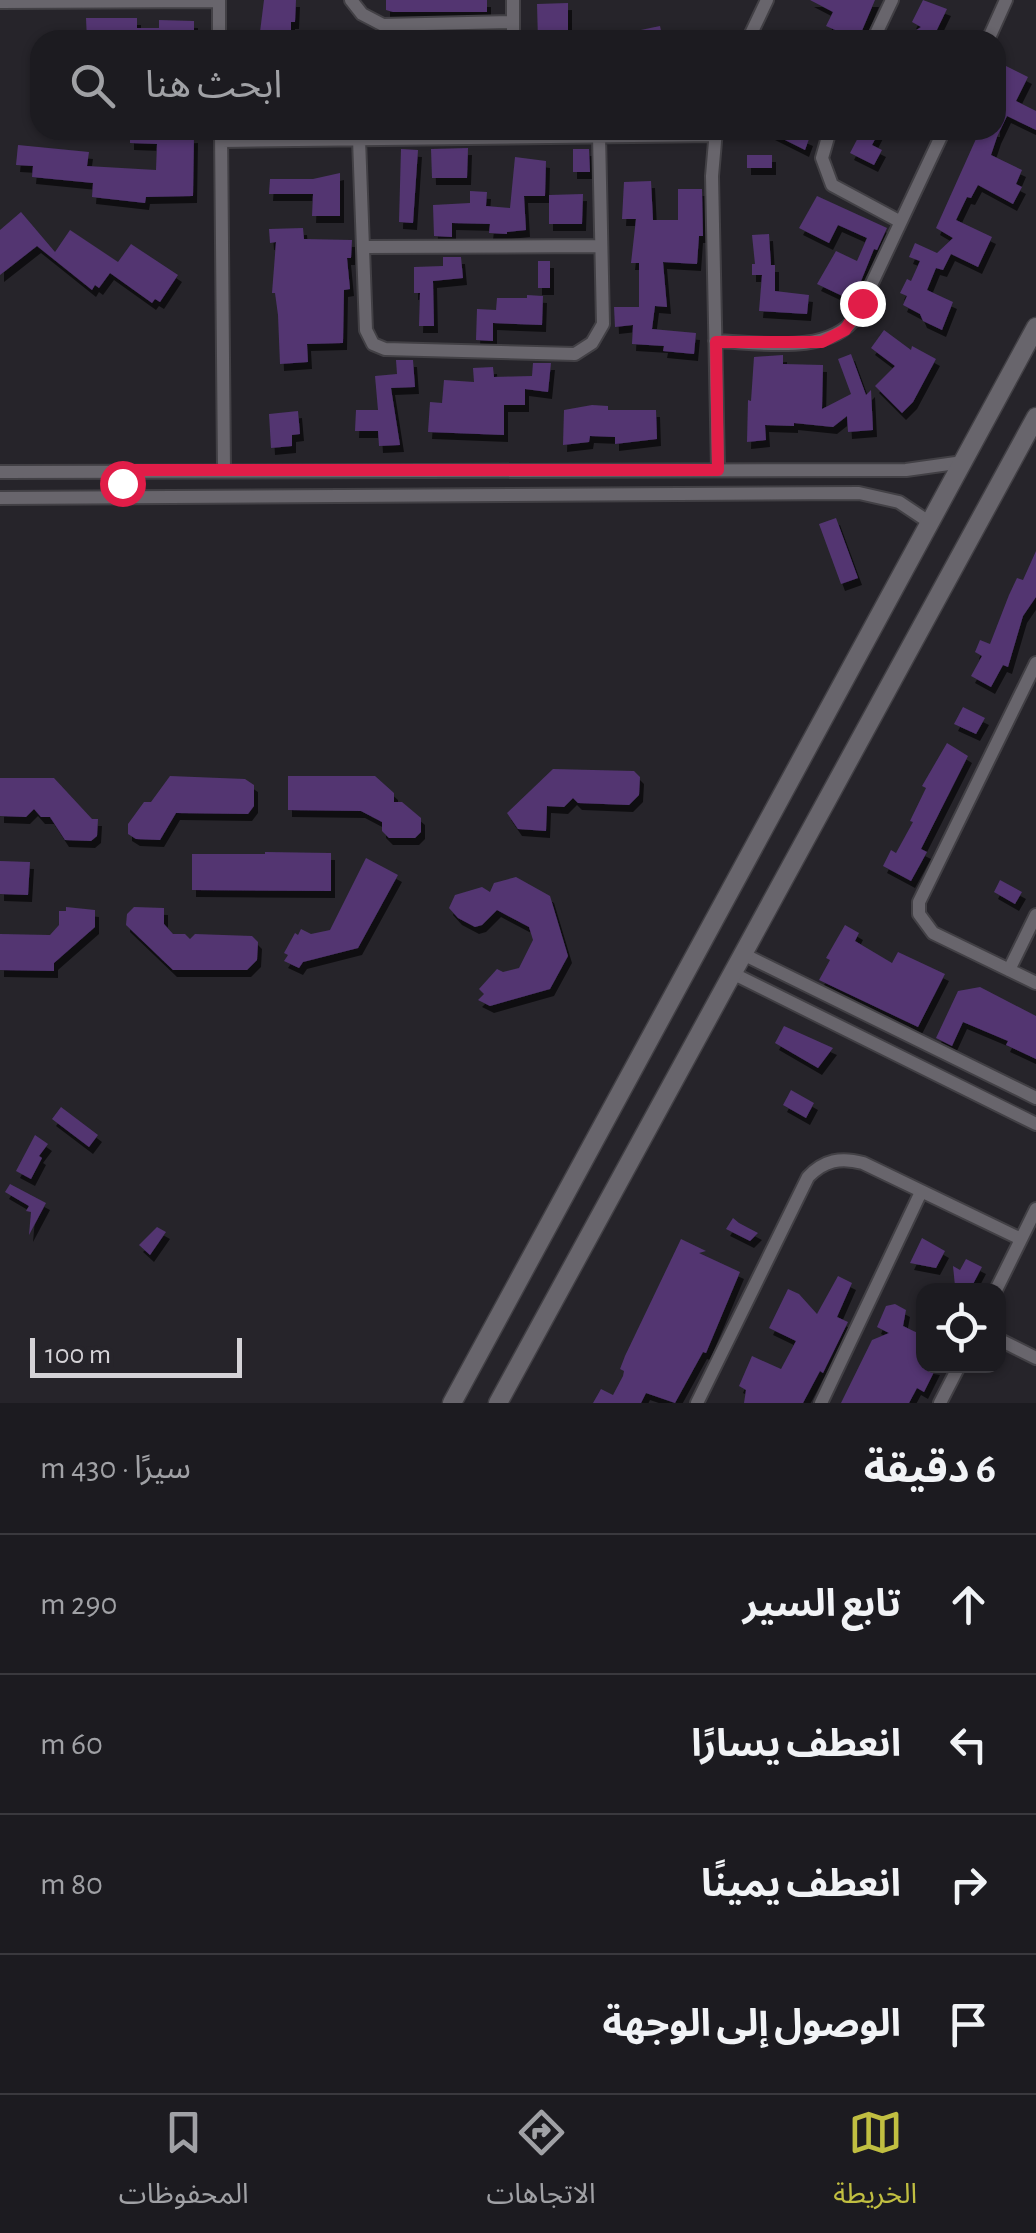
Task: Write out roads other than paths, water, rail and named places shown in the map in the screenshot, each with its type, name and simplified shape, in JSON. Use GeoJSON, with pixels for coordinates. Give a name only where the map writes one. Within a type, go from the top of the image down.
{"type":"FeatureCollection","features":[{"type":"Feature","properties":{"kind":"street"},"geometry":{"type":"LineString","coordinates":[[0,2],[219,0],[220,30]]}},
{"type":"Feature","properties":{"kind":"street"},"geometry":{"type":"LineString","coordinates":[[351,0],[362,14],[383,25],[513,22]]}},
{"type":"Feature","properties":{"kind":"street"},"geometry":{"type":"LineString","coordinates":[[513,0],[513,30]]}},
{"type":"Feature","properties":{"kind":"street"},"geometry":{"type":"LineString","coordinates":[[753,30],[767,0]]}},
{"type":"Feature","properties":{"kind":"street"},"geometry":{"type":"LineString","coordinates":[[878,30],[892,0]]}},
{"type":"Feature","properties":{"kind":"street"},"geometry":{"type":"LineString","coordinates":[[992,30],[1006,0]]}},
{"type":"Feature","properties":{"kind":"street"},"geometry":{"type":"LineString","coordinates":[[221,140],[224,470]]}},
{"type":"Feature","properties":{"kind":"street"},"geometry":{"type":"LineString","coordinates":[[359,140],[366,330],[370,340],[379,348],[575,354],[592,344],[603,324],[599,140]]}},
{"type":"Feature","properties":{"kind":"street"},"geometry":{"type":"LineString","coordinates":[[715,140],[712,176],[718,470]]}},
{"type":"Feature","properties":{"kind":"street"},"geometry":{"type":"LineString","coordinates":[[827,140],[822,158],[832,185],[899,221]]}},
{"type":"Feature","properties":{"kind":"street"},"geometry":{"type":"LineString","coordinates":[[716,342],[813,342],[838,335],[856,317],[939,140]]}},
{"type":"Feature","properties":{"kind":"street"},"geometry":{"type":"LineString","coordinates":[[363,247],[601,246]]}},
{"type":"Feature","properties":{"kind":"street"},"geometry":{"type":"LineString","coordinates":[[455,1401],[1036,327]]}},
{"type":"Feature","properties":{"kind":"street"},"geometry":{"type":"LineString","coordinates":[[498,1403],[1036,417]]}},
{"type":"Feature","properties":{"kind":"street"},"geometry":{"type":"LineString","coordinates":[[0,472],[906,470],[963,462]]}},
{"type":"Feature","properties":{"kind":"street"},"geometry":{"type":"LineString","coordinates":[[129,470],[122,483],[129,497]]}},
{"type":"Feature","properties":{"kind":"street"},"geometry":{"type":"LineString","coordinates":[[769,470],[770,493]]}},
{"type":"Feature","properties":{"kind":"street"},"geometry":{"type":"LineString","coordinates":[[105,471],[112,486],[110,497]]}},
{"type":"Feature","properties":{"kind":"street"},"geometry":{"type":"LineString","coordinates":[[0,498],[871,493],[899,502],[928,522]]}},
{"type":"Feature","properties":{"kind":"street"},"geometry":{"type":"LineString","coordinates":[[1036,663],[919,902],[919,914],[933,933],[1036,984]]}},
{"type":"Feature","properties":{"kind":"street"},"geometry":{"type":"LineString","coordinates":[[1009,970],[1036,915]]}},
{"type":"Feature","properties":{"kind":"street"},"geometry":{"type":"LineString","coordinates":[[743,954],[1036,1098]]}},
{"type":"Feature","properties":{"kind":"street"},"geometry":{"type":"LineString","coordinates":[[732,973],[1036,1124]]}},
{"type":"Feature","properties":{"kind":"street"},"geometry":{"type":"LineString","coordinates":[[697,1403],[808,1177],[831,1161],[848,1159],[1021,1239]]}},
{"type":"Feature","properties":{"kind":"street"},"geometry":{"type":"LineString","coordinates":[[820,1403],[922,1192]]}},
{"type":"Feature","properties":{"kind":"street"},"geometry":{"type":"LineString","coordinates":[[999,1283],[1036,1209]]}},
{"type":"Feature","properties":{"kind":"street"},"geometry":{"type":"LineString","coordinates":[[1006,1343],[1036,1358]]}},
{"type":"Feature","properties":{"kind":"street"},"geometry":{"type":"LineString","coordinates":[[940,1403],[955,1373]]}}]}
